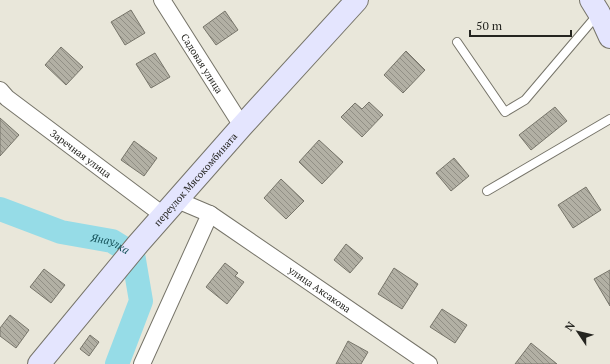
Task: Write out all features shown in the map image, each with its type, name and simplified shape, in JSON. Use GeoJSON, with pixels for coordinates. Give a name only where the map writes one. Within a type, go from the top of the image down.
{"type":"FeatureCollection","features":[{"type":"Feature","properties":{"kind":"street","name":"Садовая улица"},"geometry":{"type":"LineString","coordinates":[[162,0],[242,126]]}},
{"type":"Feature","properties":{"kind":"street","name":"переулок Мясокомбината"},"geometry":{"type":"LineString","coordinates":[[40,364],[138,244],[242,126],[357,0]]}},
{"type":"Feature","properties":{"kind":"street"},"geometry":{"type":"LineString","coordinates":[[595,7],[610,37]]}},
{"type":"Feature","properties":{"kind":"street","name":"Заречная улица"},"geometry":{"type":"LineString","coordinates":[[0,90],[7,98],[170,208]]}},
{"type":"Feature","properties":{"kind":"street","name":"улица Аксакова"},"geometry":{"type":"LineString","coordinates":[[170,208],[210,214],[429,364]]}},
{"type":"Feature","properties":{"kind":"street"},"geometry":{"type":"LineString","coordinates":[[142,364],[210,214]]}},
{"type":"Feature","properties":{"kind":"lane"},"geometry":{"type":"LineString","coordinates":[[457,42],[505,112],[525,100],[595,7]]}},
{"type":"Feature","properties":{"kind":"lane"},"geometry":{"type":"LineString","coordinates":[[487,191],[610,119]]}},
{"type":"Feature","properties":{"kind":"building"},"geometry":{"type":"Polygon","coordinates":[[[131,10],[145,33],[125,45],[111,22],[131,10]]]}},
{"type":"Feature","properties":{"kind":"building"},"geometry":{"type":"Polygon","coordinates":[[[225,11],[238,30],[216,45],[203,27],[225,11]]]}},
{"type":"Feature","properties":{"kind":"building"},"geometry":{"type":"Polygon","coordinates":[[[61,47],[83,67],[66,85],[45,65],[61,47]]]}},
{"type":"Feature","properties":{"kind":"building"},"geometry":{"type":"Polygon","coordinates":[[[406,51],[425,70],[403,93],[384,75],[406,51]]]}},
{"type":"Feature","properties":{"kind":"building"},"geometry":{"type":"Polygon","coordinates":[[[155,53],[170,77],[151,88],[136,64],[155,53]]]}},
{"type":"Feature","properties":{"kind":"building"},"geometry":{"type":"Polygon","coordinates":[[[369,102],[383,115],[362,137],[341,117],[355,103],[362,109],[369,102]]]}},
{"type":"Feature","properties":{"kind":"building"},"geometry":{"type":"Polygon","coordinates":[[[555,107],[567,121],[531,150],[519,135],[555,107]]]}},
{"type":"Feature","properties":{"kind":"building"},"geometry":{"type":"Polygon","coordinates":[[[0,118],[19,135],[0,156],[0,118]]]}},
{"type":"Feature","properties":{"kind":"building"},"geometry":{"type":"Polygon","coordinates":[[[319,140],[343,162],[322,184],[299,162],[319,140]]]}},
{"type":"Feature","properties":{"kind":"building"},"geometry":{"type":"Polygon","coordinates":[[[134,141],[157,158],[144,176],[121,160],[134,141]]]}},
{"type":"Feature","properties":{"kind":"building"},"geometry":{"type":"Polygon","coordinates":[[[454,158],[469,176],[451,191],[436,173],[454,158]]]}},
{"type":"Feature","properties":{"kind":"building"},"geometry":{"type":"Polygon","coordinates":[[[281,179],[304,201],[286,219],[264,198],[281,179]]]}},
{"type":"Feature","properties":{"kind":"building"},"geometry":{"type":"Polygon","coordinates":[[[586,187],[601,210],[573,228],[558,205],[586,187]]]}},
{"type":"Feature","properties":{"kind":"building"},"geometry":{"type":"Polygon","coordinates":[[[346,244],[363,258],[350,273],[334,260],[346,244]]]}},
{"type":"Feature","properties":{"kind":"building"},"geometry":{"type":"Polygon","coordinates":[[[225,263],[238,273],[235,276],[244,282],[227,304],[206,287],[225,263]]]}},
{"type":"Feature","properties":{"kind":"building"},"geometry":{"type":"Polygon","coordinates":[[[394,268],[418,284],[402,309],[378,294],[394,268]]]}},
{"type":"Feature","properties":{"kind":"building"},"geometry":{"type":"Polygon","coordinates":[[[44,269],[65,285],[51,303],[30,287],[44,269]]]}},
{"type":"Feature","properties":{"kind":"building"},"geometry":{"type":"Polygon","coordinates":[[[610,270],[610,306],[594,279],[610,270]]]}},
{"type":"Feature","properties":{"kind":"building"},"geometry":{"type":"Polygon","coordinates":[[[442,309],[467,325],[455,343],[430,327],[442,309]]]}},
{"type":"Feature","properties":{"kind":"building"},"geometry":{"type":"Polygon","coordinates":[[[10,315],[29,330],[16,348],[0,336],[0,328],[10,315]]]}},
{"type":"Feature","properties":{"kind":"building"},"geometry":{"type":"Polygon","coordinates":[[[90,335],[99,342],[89,356],[80,349],[90,335]]]}},
{"type":"Feature","properties":{"kind":"building"},"geometry":{"type":"Polygon","coordinates":[[[348,341],[368,352],[361,364],[336,364],[348,341]]]}},
{"type":"Feature","properties":{"kind":"building"},"geometry":{"type":"Polygon","coordinates":[[[531,343],[557,364],[515,364],[531,343]]]}},
{"type":"Feature","properties":{"kind":"waterway","name":"Янаулка"},"geometry":{"type":"LineString","coordinates":[[0,209],[61,232],[112,241],[133,254],[141,301],[117,364]]}}]}
